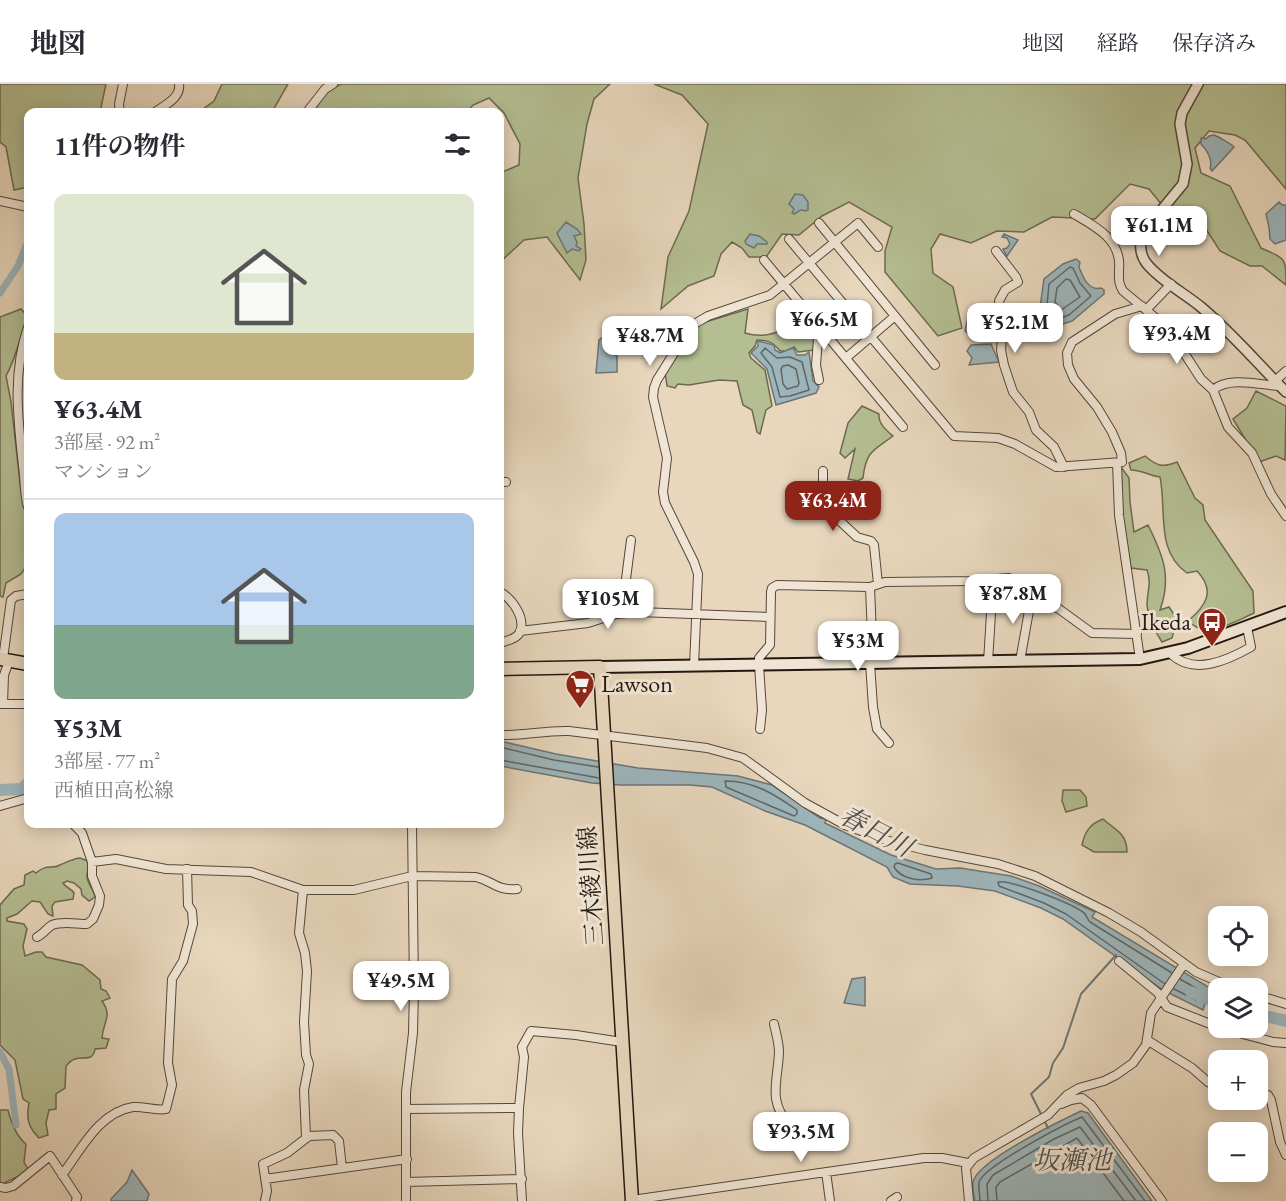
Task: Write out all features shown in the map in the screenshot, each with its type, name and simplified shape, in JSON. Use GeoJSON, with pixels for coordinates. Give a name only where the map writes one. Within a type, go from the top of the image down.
{"type":"FeatureCollection","features":[{"type":"Feature","properties":{"kind":"main road"},"geometry":{"type":"LineString","coordinates":[[504,669],[1140,659],[1171,654],[1286,612]]}},
{"type":"Feature","properties":{"kind":"main road"},"geometry":{"type":"LineString","coordinates":[[4,660],[24,663]]}},
{"type":"Feature","properties":{"kind":"main road","name":"三木綾川線"},"geometry":{"type":"LineString","coordinates":[[600,667],[632,1200]]}},
{"type":"Feature","properties":{"kind":"street"},"geometry":{"type":"LineString","coordinates":[[120,108],[123,84]]}},
{"type":"Feature","properties":{"kind":"street"},"geometry":{"type":"LineString","coordinates":[[160,108],[177,96],[180,89],[178,84]]}},
{"type":"Feature","properties":{"kind":"street"},"geometry":{"type":"LineString","coordinates":[[310,108],[325,89],[333,84]]}},
{"type":"Feature","properties":{"kind":"street"},"geometry":{"type":"LineString","coordinates":[[1198,84],[1186,102],[1180,124],[1187,164],[1183,184],[1145,230],[1141,238],[1140,249],[1147,264],[1215,320],[1280,386]]}},
{"type":"Feature","properties":{"kind":"street"},"geometry":{"type":"LineString","coordinates":[[2,200],[24,206]]}},
{"type":"Feature","properties":{"kind":"street"},"geometry":{"type":"LineString","coordinates":[[1074,214],[1099,229],[1112,243],[1119,268],[1119,285],[1123,291],[1168,328],[1201,379],[1213,390],[1228,427],[1252,453],[1271,494],[1286,516]]}},
{"type":"Feature","properties":{"kind":"street"},"geometry":{"type":"LineString","coordinates":[[694,666],[698,574],[665,503],[663,492],[667,458],[654,388],[692,326],[708,316],[770,295],[858,223],[878,247]]}},
{"type":"Feature","properties":{"kind":"street"},"geometry":{"type":"LineString","coordinates":[[819,224],[935,364]]}},
{"type":"Feature","properties":{"kind":"street"},"geometry":{"type":"LineString","coordinates":[[789,239],[954,436],[998,438],[1015,444],[1056,467],[1122,462],[1121,453],[1112,432],[1097,407],[1074,379],[1068,365],[1067,353],[1072,342],[1115,314],[1144,308],[1171,284]]}},
{"type":"Feature","properties":{"kind":"street"},"geometry":{"type":"LineString","coordinates":[[996,251],[1018,282],[1005,290],[999,301],[1001,350],[1009,383],[1029,412],[1036,430],[1054,447],[1064,467]]}},
{"type":"Feature","properties":{"kind":"street"},"geometry":{"type":"LineString","coordinates":[[764,260],[903,427]]}},
{"type":"Feature","properties":{"kind":"street"},"geometry":{"type":"LineString","coordinates":[[846,358],[895,316]]}},
{"type":"Feature","properties":{"kind":"street"},"geometry":{"type":"LineString","coordinates":[[819,326],[816,365],[819,380]]}},
{"type":"Feature","properties":{"kind":"street"},"geometry":{"type":"LineString","coordinates":[[24,340],[17,382],[17,413],[24,473]]}},
{"type":"Feature","properties":{"kind":"street"},"geometry":{"type":"LineString","coordinates":[[1280,386],[1286,371]]}},
{"type":"Feature","properties":{"kind":"street"},"geometry":{"type":"LineString","coordinates":[[1213,390],[1228,383],[1280,386]]}},
{"type":"Feature","properties":{"kind":"street"},"geometry":{"type":"LineString","coordinates":[[1117,463],[1119,515],[1140,659]]}},
{"type":"Feature","properties":{"kind":"street"},"geometry":{"type":"LineString","coordinates":[[823,471],[825,507],[857,537],[872,541],[874,545],[870,663],[877,729],[889,743]]}},
{"type":"Feature","properties":{"kind":"street"},"geometry":{"type":"LineString","coordinates":[[631,540],[626,579],[639,612]]}},
{"type":"Feature","properties":{"kind":"street"},"geometry":{"type":"LineString","coordinates":[[760,729],[762,710],[759,665],[762,652],[770,645],[771,592],[772,588],[777,585],[874,585],[885,582],[972,581],[1009,578],[1092,633],[1137,634]]}},
{"type":"Feature","properties":{"kind":"street"},"geometry":{"type":"LineString","coordinates":[[988,662],[994,591]]}},
{"type":"Feature","properties":{"kind":"street"},"geometry":{"type":"LineString","coordinates":[[504,594],[516,607],[520,623],[520,631],[516,637],[504,642]]}},
{"type":"Feature","properties":{"kind":"street"},"geometry":{"type":"LineString","coordinates":[[1020,661],[1032,594]]}},
{"type":"Feature","properties":{"kind":"street"},"geometry":{"type":"LineString","coordinates":[[24,595],[16,596],[11,600],[7,618],[1,704],[24,705]]}},
{"type":"Feature","properties":{"kind":"street"},"geometry":{"type":"LineString","coordinates":[[520,631],[588,623],[616,614],[639,612],[770,617]]}},
{"type":"Feature","properties":{"kind":"street"},"geometry":{"type":"LineString","coordinates":[[1171,654],[1176,659],[1199,664],[1223,661],[1251,646],[1247,627]]}},
{"type":"Feature","properties":{"kind":"street"},"geometry":{"type":"LineString","coordinates":[[504,735],[525,735],[554,730],[707,748],[743,758],[805,803],[845,825],[889,841],[998,864],[1035,876],[1109,913],[1141,932],[1184,965],[1208,978]]}},
{"type":"Feature","properties":{"kind":"street"},"geometry":{"type":"LineString","coordinates":[[0,806],[24,799]]}},
{"type":"Feature","properties":{"kind":"street"},"geometry":{"type":"LineString","coordinates":[[37,937],[44,934],[50,926],[60,923],[87,924],[93,919],[99,905],[100,897],[92,876],[92,862],[82,833],[77,828]]}},
{"type":"Feature","properties":{"kind":"street"},"geometry":{"type":"LineString","coordinates":[[406,1201],[406,1092],[413,1033],[412,828]]}},
{"type":"Feature","properties":{"kind":"street"},"geometry":{"type":"LineString","coordinates":[[92,862],[116,859],[166,869],[251,872],[303,890],[354,890],[412,876],[476,877],[485,879],[503,891],[517,889]]}},
{"type":"Feature","properties":{"kind":"street"},"geometry":{"type":"LineString","coordinates":[[62,1175],[100,1124],[113,1113],[134,1107],[166,1109],[172,1085],[168,1063],[172,979],[186,954],[193,924],[192,910],[188,905],[188,869]]}},
{"type":"Feature","properties":{"kind":"street"},"geometry":{"type":"LineString","coordinates":[[303,890],[299,933],[308,971],[304,1022],[309,1070],[304,1090],[306,1137]]}},
{"type":"Feature","properties":{"kind":"street"},"geometry":{"type":"LineString","coordinates":[[1119,961],[1158,993],[1167,1007],[1208,1023]]}},
{"type":"Feature","properties":{"kind":"street"},"geometry":{"type":"LineString","coordinates":[[969,1201],[966,1174],[968,1163],[1045,1117],[1068,1095],[1079,1088],[1116,1076],[1140,1055],[1147,1040],[1151,1013],[1184,965]]}},
{"type":"Feature","properties":{"kind":"street"},"geometry":{"type":"LineString","coordinates":[[1268,998],[1286,1004]]}},
{"type":"Feature","properties":{"kind":"street"},"geometry":{"type":"LineString","coordinates":[[774,1024],[779,1051],[776,1076],[778,1111],[790,1125],[795,1125]]}},
{"type":"Feature","properties":{"kind":"street"},"geometry":{"type":"LineString","coordinates":[[522,1201],[518,1133],[524,1057],[522,1047],[531,1031],[622,1042]]}},
{"type":"Feature","properties":{"kind":"street"},"geometry":{"type":"LineString","coordinates":[[1259,1038],[1286,1043]]}},
{"type":"Feature","properties":{"kind":"street"},"geometry":{"type":"LineString","coordinates":[[1147,1040],[1192,1068],[1208,1082]]}},
{"type":"Feature","properties":{"kind":"street"},"geometry":{"type":"LineString","coordinates":[[1268,1095],[1280,1142],[1286,1155]]}},
{"type":"Feature","properties":{"kind":"street"},"geometry":{"type":"LineString","coordinates":[[1057,1106],[1082,1098],[1091,1105],[1162,1201]]}},
{"type":"Feature","properties":{"kind":"street"},"geometry":{"type":"LineString","coordinates":[[406,1109],[519,1108]]}},
{"type":"Feature","properties":{"kind":"street"},"geometry":{"type":"LineString","coordinates":[[265,1200],[267,1191],[263,1164],[287,1153],[306,1137],[333,1135],[337,1137],[342,1168]]}},
{"type":"Feature","properties":{"kind":"street"},"geometry":{"type":"LineString","coordinates":[[0,1187],[13,1186],[50,1156],[76,1197],[76,1201]]}},
{"type":"Feature","properties":{"kind":"street"},"geometry":{"type":"LineString","coordinates":[[632,1200],[924,1158],[942,1158],[968,1163]]}},
{"type":"Feature","properties":{"kind":"street"},"geometry":{"type":"LineString","coordinates":[[265,1179],[407,1159]]}},
{"type":"Feature","properties":{"kind":"street"},"geometry":{"type":"LineString","coordinates":[[826,1172],[830,1201]]}},
{"type":"Feature","properties":{"kind":"street"},"geometry":{"type":"LineString","coordinates":[[406,1182],[522,1179]]}},
{"type":"Feature","properties":{"kind":"green space"},"geometry":{"type":"Polygon","coordinates":[[[0,84],[106,84],[101,108],[24,108],[24,188],[14,190],[6,147],[0,142],[0,84]]]}},
{"type":"Feature","properties":{"kind":"green space"},"geometry":{"type":"Polygon","coordinates":[[[222,84],[288,84],[274,108],[204,108],[214,101],[222,84]]]}},
{"type":"Feature","properties":{"kind":"green space"},"geometry":{"type":"Polygon","coordinates":[[[341,84],[610,84],[594,99],[587,124],[578,178],[586,260],[580,280],[547,237],[524,240],[504,258],[504,171],[519,165],[520,144],[504,113],[504,108],[499,108],[489,98],[470,108],[316,108],[326,92],[341,84]]]}},
{"type":"Feature","properties":{"kind":"green space"},"geometry":{"type":"Polygon","coordinates":[[[654,84],[1286,84],[1286,189],[1245,140],[1235,135],[1209,131],[1195,148],[1201,173],[1230,186],[1261,248],[1283,260],[1286,269],[1286,285],[1262,266],[1250,266],[1220,251],[1197,215],[1174,220],[1149,189],[1130,184],[1095,219],[1052,217],[1024,232],[997,231],[971,243],[940,234],[931,249],[933,273],[953,287],[962,328],[938,336],[885,272],[885,251],[892,227],[849,202],[822,216],[799,235],[782,234],[766,257],[749,257],[742,248],[732,242],[721,254],[714,276],[688,286],[661,309],[668,257],[689,211],[708,124],[682,95],[654,84]]]}},
{"type":"Feature","properties":{"kind":"green space"},"geometry":{"type":"Polygon","coordinates":[[[21,309],[24,312],[24,329],[6,376],[24,504],[24,570],[6,583],[3,597],[0,596],[0,317],[21,309]]]}},
{"type":"Feature","properties":{"kind":"green space"},"geometry":{"type":"Polygon","coordinates":[[[748,309],[745,333],[770,334],[809,320],[816,329],[814,350],[798,352],[794,347],[780,351],[770,342],[757,340],[749,353],[751,358],[765,370],[772,406],[766,410],[760,434],[757,432],[752,410],[743,405],[737,381],[719,380],[689,385],[678,384],[675,388],[667,386],[665,372],[686,338],[699,324],[748,309]]]}},
{"type":"Feature","properties":{"kind":"green space"},"geometry":{"type":"Polygon","coordinates":[[[1256,391],[1286,406],[1285,460],[1276,456],[1259,462],[1233,419],[1247,408],[1256,391]]]}},
{"type":"Feature","properties":{"kind":"green space"},"geometry":{"type":"Polygon","coordinates":[[[862,406],[879,414],[881,424],[893,436],[872,452],[866,462],[863,478],[858,481],[848,479],[855,449],[845,458],[840,453],[848,423],[862,406]]]}},
{"type":"Feature","properties":{"kind":"green space"},"geometry":{"type":"Polygon","coordinates":[[[1145,456],[1160,465],[1177,462],[1195,498],[1203,505],[1205,520],[1253,591],[1254,613],[1220,628],[1212,629],[1203,629],[1188,621],[1204,604],[1206,585],[1197,571],[1187,573],[1170,553],[1164,529],[1160,477],[1131,470],[1129,463],[1145,456]]]}},
{"type":"Feature","properties":{"kind":"green space"},"geometry":{"type":"Polygon","coordinates":[[[1121,467],[1129,478],[1134,532],[1148,525],[1162,556],[1165,587],[1160,610],[1169,607],[1177,619],[1172,638],[1162,642],[1152,624],[1148,610],[1147,570],[1131,568],[1123,521],[1121,467]]]}},
{"type":"Feature","properties":{"kind":"green space"},"geometry":{"type":"Polygon","coordinates":[[[1063,790],[1080,790],[1086,797],[1087,806],[1066,812],[1062,801],[1063,790]]]}},
{"type":"Feature","properties":{"kind":"green space"},"geometry":{"type":"Polygon","coordinates":[[[1103,819],[1123,836],[1127,852],[1094,852],[1082,845],[1089,829],[1103,819]]]}},
{"type":"Feature","properties":{"kind":"green space"},"geometry":{"type":"Polygon","coordinates":[[[80,858],[88,861],[87,877],[95,897],[89,901],[82,895],[81,889],[67,881],[63,883],[74,893],[73,899],[55,902],[52,906],[53,916],[48,914],[40,902],[32,901],[17,914],[7,918],[7,921],[24,924],[27,929],[23,946],[25,956],[42,952],[46,957],[82,965],[100,980],[101,989],[106,991],[110,998],[102,1001],[107,1011],[102,1038],[109,1039],[106,1048],[95,1049],[92,1056],[74,1059],[66,1066],[65,1088],[56,1094],[56,1109],[49,1110],[46,1123],[48,1135],[39,1138],[29,1122],[29,1103],[23,1099],[15,1060],[0,1045],[0,905],[14,889],[24,885],[25,875],[80,858]]]}},
{"type":"Feature","properties":{"kind":"green space"},"geometry":{"type":"Polygon","coordinates":[[[0,1110],[8,1110],[14,1128],[26,1144],[24,1162],[28,1169],[23,1174],[0,1185],[0,1110]]]}},
{"type":"Feature","properties":{"kind":"water"},"geometry":{"type":"Polygon","coordinates":[[[1214,135],[1234,147],[1212,171],[1210,158],[1201,144],[1201,138],[1206,139],[1214,135]]]}},
{"type":"Feature","properties":{"kind":"water"},"geometry":{"type":"Polygon","coordinates":[[[795,194],[803,195],[808,202],[808,210],[792,213],[794,209],[789,204],[795,194]]]}},
{"type":"Feature","properties":{"kind":"water"},"geometry":{"type":"Polygon","coordinates":[[[1279,202],[1286,205],[1286,240],[1275,244],[1270,239],[1266,214],[1279,202]]]}},
{"type":"Feature","properties":{"kind":"water"},"geometry":{"type":"Polygon","coordinates":[[[566,222],[581,234],[574,236],[576,246],[581,249],[579,251],[572,249],[567,253],[557,233],[566,222]]]}},
{"type":"Feature","properties":{"kind":"water"},"geometry":{"type":"Polygon","coordinates":[[[750,234],[759,236],[767,244],[757,244],[754,248],[746,244],[745,241],[750,234]]]}},
{"type":"Feature","properties":{"kind":"water"},"geometry":{"type":"Polygon","coordinates":[[[1004,234],[1018,240],[1007,256],[1003,249],[1010,244],[1007,238],[1002,237],[1004,234]]]}},
{"type":"Feature","properties":{"kind":"water"},"geometry":{"type":"Polygon","coordinates":[[[1076,259],[1080,262],[1082,275],[1089,285],[1101,288],[1104,294],[1072,321],[1050,328],[1050,320],[1040,308],[1044,279],[1063,264],[1076,259]]]}},
{"type":"Feature","properties":{"kind":"water"},"geometry":{"type":"Polygon","coordinates":[[[984,314],[990,317],[996,333],[969,334],[965,331],[967,321],[973,316],[980,318],[984,314]]]}},
{"type":"Feature","properties":{"kind":"water"},"geometry":{"type":"Polygon","coordinates":[[[605,336],[610,338],[611,348],[617,356],[617,372],[596,373],[599,340],[605,336]]]}},
{"type":"Feature","properties":{"kind":"water"},"geometry":{"type":"Polygon","coordinates":[[[758,341],[774,345],[775,350],[780,353],[793,348],[797,355],[805,355],[809,352],[813,381],[819,387],[816,393],[776,405],[767,369],[751,353],[758,346],[758,341]]]}},
{"type":"Feature","properties":{"kind":"water"},"geometry":{"type":"Polygon","coordinates":[[[991,344],[999,362],[969,365],[972,358],[967,351],[971,345],[991,344]]]}},
{"type":"Feature","properties":{"kind":"water"},"geometry":{"type":"Polygon","coordinates":[[[504,742],[556,754],[638,768],[738,776],[772,785],[826,820],[825,823],[891,855],[936,869],[960,868],[1011,876],[1039,886],[1095,912],[1092,917],[1208,987],[1203,1010],[1163,990],[1063,919],[1041,908],[995,891],[958,886],[910,884],[893,877],[887,867],[805,825],[765,811],[712,787],[592,783],[504,767],[504,742]]]}},
{"type":"Feature","properties":{"kind":"water"},"geometry":{"type":"Polygon","coordinates":[[[865,977],[865,1006],[844,1003],[852,979],[865,977]]]}},
{"type":"Feature","properties":{"kind":"water","name":"坂瀬池"},"geometry":{"type":"Polygon","coordinates":[[[1081,1111],[1088,1113],[1152,1201],[975,1201],[973,1182],[978,1173],[989,1163],[1021,1142],[1081,1111]]]}},
{"type":"Feature","properties":{"kind":"water"},"geometry":{"type":"Polygon","coordinates":[[[132,1170],[149,1194],[147,1201],[111,1201],[127,1182],[132,1170]]]}},
{"type":"Feature","properties":{"kind":"waterway"},"geometry":{"type":"LineString","coordinates":[[0,293],[18,266],[24,251]]}},
{"type":"Feature","properties":{"kind":"waterway","name":"春日川"},"geometry":{"type":"LineString","coordinates":[[0,790],[24,787]]}},
{"type":"Feature","properties":{"kind":"waterway"},"geometry":{"type":"LineString","coordinates":[[1048,1128],[1031,1094],[1049,1077],[1053,1063],[1063,1048],[1081,994],[1116,955]]}},
{"type":"Feature","properties":{"kind":"waterway","name":"春日川"},"geometry":{"type":"LineString","coordinates":[[1191,992],[1208,999]]}},
{"type":"Feature","properties":{"kind":"waterway","name":"春日川"},"geometry":{"type":"LineString","coordinates":[[1268,1017],[1286,1021]]}},
{"type":"Feature","properties":{"kind":"waterway"},"geometry":{"type":"LineString","coordinates":[[0,1052],[9,1069],[16,1125]]}},
{"type":"Feature","properties":{"kind":"place","name":"Ikeda"},"geometry":{"type":"Point","coordinates":[1212,648]}},
{"type":"Feature","properties":{"kind":"place","name":"Lawson"},"geometry":{"type":"Point","coordinates":[580,710]}}]}
